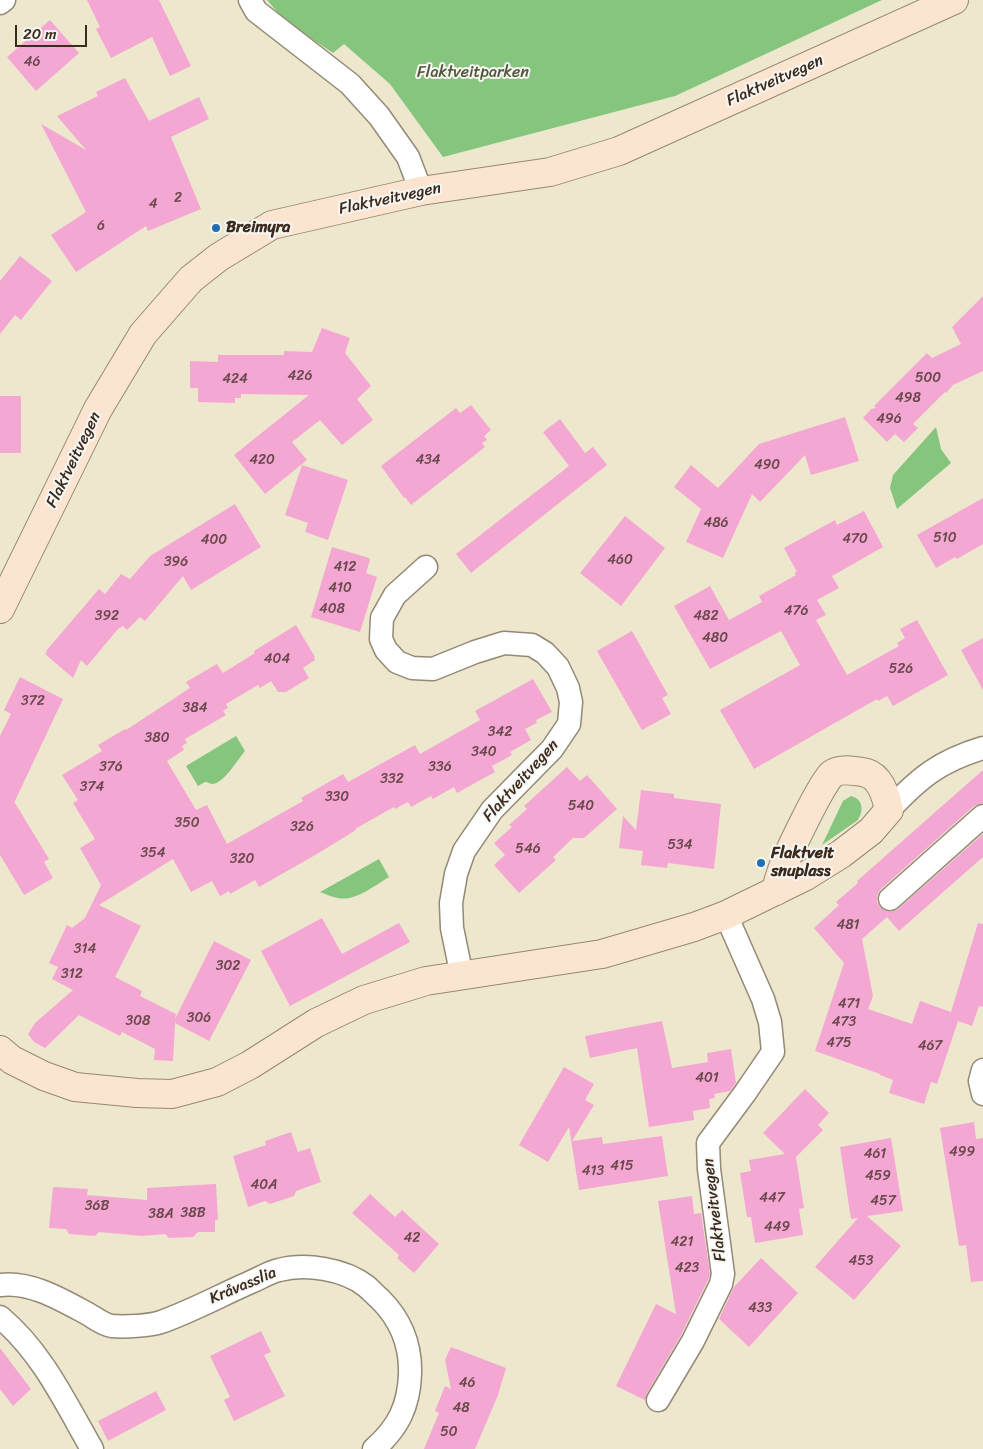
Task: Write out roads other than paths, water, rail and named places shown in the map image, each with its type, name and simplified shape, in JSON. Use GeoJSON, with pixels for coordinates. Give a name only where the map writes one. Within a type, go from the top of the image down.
{"type":"FeatureCollection","features":[{"type":"Feature","properties":{"kind":"main road","name":"Flaktveitvegen"},"geometry":{"type":"LineString","coordinates":[[0,609],[98,409],[143,334],[191,279],[218,256],[272,226],[421,191],[550,172],[619,151],[954,0]]}},
{"type":"Feature","properties":{"kind":"main road"},"geometry":{"type":"LineString","coordinates":[[0,1050],[12,1060],[44,1076],[75,1088],[172,1094],[217,1082],[250,1065],[316,1023],[364,1000],[426,981],[602,954],[694,927],[726,914],[776,891],[804,877],[841,854],[871,831],[889,810],[886,793],[878,782],[866,773],[846,770],[832,774],[820,790],[781,871],[776,891]]}},
{"type":"Feature","properties":{"kind":"street"},"geometry":{"type":"LineString","coordinates":[[0,3],[4,0]]}},
{"type":"Feature","properties":{"kind":"street"},"geometry":{"type":"LineString","coordinates":[[250,0],[256,11],[350,84],[379,116],[408,157],[421,191]]}},
{"type":"Feature","properties":{"kind":"street","name":"Flaktveitvegen"},"geometry":{"type":"LineString","coordinates":[[426,567],[395,595],[382,618],[381,639],[386,650],[397,662],[412,668],[432,669],[504,643],[532,645],[545,652],[558,666],[568,688],[571,702],[569,724],[552,749],[492,810],[464,851],[456,874],[451,903],[452,928],[459,962],[464,975]]}},
{"type":"Feature","properties":{"kind":"street"},"geometry":{"type":"LineString","coordinates":[[889,810],[907,791],[932,770],[960,755],[983,748]]}},
{"type":"Feature","properties":{"kind":"street"},"geometry":{"type":"LineString","coordinates":[[890,899],[983,816]]}},
{"type":"Feature","properties":{"kind":"street","name":"Flaktveitvegen"},"geometry":{"type":"LineString","coordinates":[[658,1400],[692,1341],[721,1284],[723,1274],[709,1169],[708,1143],[773,1052],[770,1022],[763,999],[726,914]]}},
{"type":"Feature","properties":{"kind":"street"},"geometry":{"type":"LineString","coordinates":[[983,1070],[980,1081],[983,1094]]}},
{"type":"Feature","properties":{"kind":"street","name":"Kråvasslia"},"geometry":{"type":"LineString","coordinates":[[0,1284],[34,1288],[69,1304],[109,1326],[122,1326],[159,1322],[279,1270],[309,1267],[335,1271],[365,1285],[389,1308],[403,1331],[411,1356],[410,1381],[406,1403],[398,1423],[374,1449]]}},
{"type":"Feature","properties":{"kind":"street"},"geometry":{"type":"LineString","coordinates":[[0,1317],[11,1326],[44,1364],[92,1449]]}},
{"type":"Feature","properties":{"kind":"place","name":"Breimyra"},"geometry":{"type":"Point","coordinates":[216,228]}},
{"type":"Feature","properties":{"kind":"place","name":"Flaktveit snuplass"},"geometry":{"type":"Point","coordinates":[761,863]}},
{"type":"Feature","properties":{"kind":"park label","name":"Flaktveitparken"},"geometry":{"type":"Point","coordinates":[473,73]}}]}
